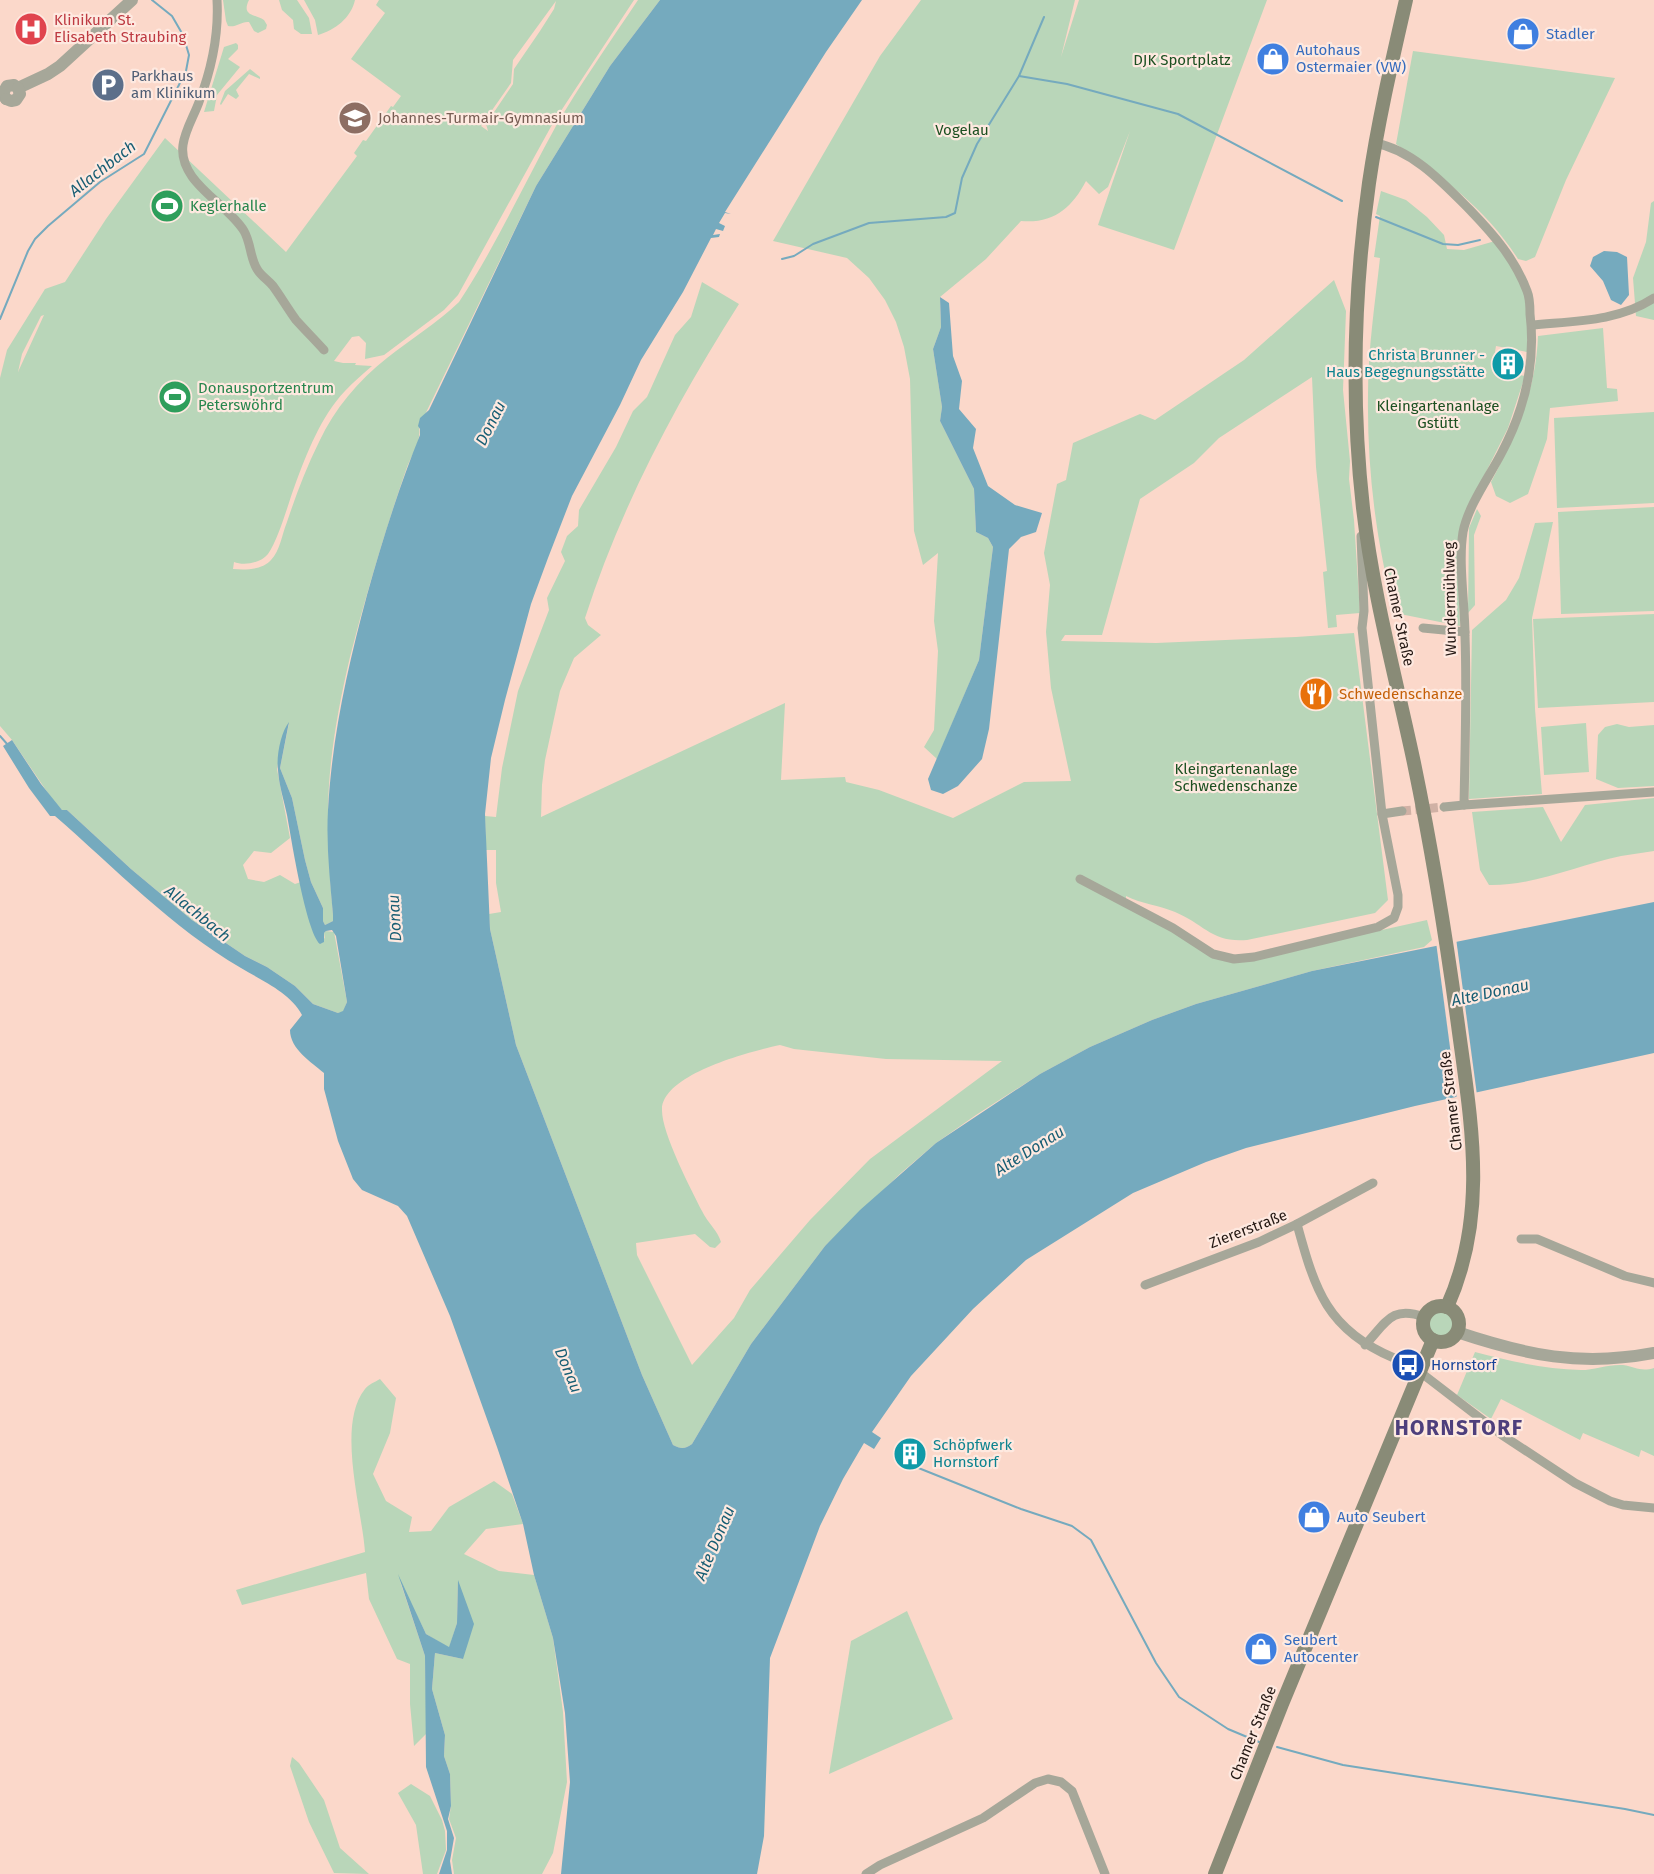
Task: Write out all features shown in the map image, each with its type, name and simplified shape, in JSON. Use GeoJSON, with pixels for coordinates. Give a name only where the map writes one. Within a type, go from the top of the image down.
{"type":"FeatureCollection","features":[{"type":"Feature","properties":{"kind":"main road","name":"Chamer Straße"},"geometry":{"type":"LineString","coordinates":[[1406,0],[1369,185],[1357,338],[1358,453],[1363,509],[1377,597],[1415,768],[1441,902],[1473,1137],[1472,1220],[1460,1274],[1448,1307]]}},
{"type":"Feature","properties":{"kind":"main road"},"geometry":{"type":"LineString","coordinates":[[1436,1306],[1448,1307],[1453,1310],[1459,1320],[1457,1332],[1449,1340],[1438,1341],[1427,1354],[1428,1337],[1423,1328],[1424,1317],[1436,1306]]}},
{"type":"Feature","properties":{"kind":"main road","name":"Chamer Straße"},"geometry":{"type":"LineString","coordinates":[[1215,1874],[1282,1704],[1427,1354]]}},
{"type":"Feature","properties":{"kind":"street"},"geometry":{"type":"LineString","coordinates":[[12,94],[60,66],[132,0]]}},
{"type":"Feature","properties":{"kind":"street"},"geometry":{"type":"LineString","coordinates":[[217,0],[216,49],[207,82],[185,138],[183,157],[187,169],[196,181],[244,231],[257,269],[273,286],[298,322],[324,350]]}},
{"type":"Feature","properties":{"kind":"street","name":"Wundermühlweg"},"geometry":{"type":"LineString","coordinates":[[1376,143],[1402,152],[1443,183],[1495,235],[1508,252],[1528,294],[1532,325],[1529,377],[1521,408],[1502,453],[1467,519],[1463,532],[1464,805]]}},
{"type":"Feature","properties":{"kind":"street"},"geometry":{"type":"LineString","coordinates":[[1532,325],[1600,319],[1633,310],[1654,298]]}},
{"type":"Feature","properties":{"kind":"street"},"geometry":{"type":"LineString","coordinates":[[1080,879],[1173,928],[1213,954],[1234,959],[1254,957],[1378,927],[1394,918],[1398,907],[1398,895],[1382,814],[1362,628],[1364,610],[1356,472],[1358,453]]}},
{"type":"Feature","properties":{"kind":"street"},"geometry":{"type":"LineString","coordinates":[[1423,628],[1465,632]]}},
{"type":"Feature","properties":{"kind":"street"},"geometry":{"type":"LineString","coordinates":[[1444,807],[1654,792]]}},
{"type":"Feature","properties":{"kind":"street"},"geometry":{"type":"LineString","coordinates":[[1382,814],[1402,811]]}},
{"type":"Feature","properties":{"kind":"street"},"geometry":{"type":"LineString","coordinates":[[1297,1224],[1373,1183]]}},
{"type":"Feature","properties":{"kind":"street","name":"Ziererstraße"},"geometry":{"type":"LineString","coordinates":[[1145,1284],[1259,1242],[1297,1224],[1309,1268],[1325,1303],[1343,1327],[1365,1345],[1394,1358]]}},
{"type":"Feature","properties":{"kind":"street"},"geometry":{"type":"LineString","coordinates":[[1521,1239],[1537,1239],[1625,1276],[1654,1283]]}},
{"type":"Feature","properties":{"kind":"street"},"geometry":{"type":"LineString","coordinates":[[1365,1345],[1397,1313],[1411,1312],[1424,1317]]}},
{"type":"Feature","properties":{"kind":"street"},"geometry":{"type":"LineString","coordinates":[[1457,1332],[1502,1346],[1553,1357],[1594,1359],[1654,1353]]}},
{"type":"Feature","properties":{"kind":"street"},"geometry":{"type":"LineString","coordinates":[[1427,1354],[1502,1435],[1575,1483],[1610,1501],[1623,1505],[1654,1508]]}},
{"type":"Feature","properties":{"kind":"street"},"geometry":{"type":"LineString","coordinates":[[866,1874],[880,1865],[983,1818],[1035,1783],[1048,1779],[1061,1782],[1072,1791],[1105,1874]]}},
{"type":"Feature","properties":{"kind":"green space"},"geometry":{"type":"Polygon","coordinates":[[[223,0],[249,0],[248,12],[264,20],[267,25],[266,29],[258,33],[254,31],[249,22],[228,26],[223,0]]]}},
{"type":"Feature","properties":{"kind":"green space"},"geometry":{"type":"Polygon","coordinates":[[[279,0],[297,0],[309,18],[312,34],[301,34],[294,29],[293,20],[282,10],[279,0]]]}},
{"type":"Feature","properties":{"kind":"green space"},"geometry":{"type":"Polygon","coordinates":[[[304,0],[355,0],[346,18],[330,30],[318,35],[315,20],[304,0]]]}},
{"type":"Feature","properties":{"kind":"green space"},"geometry":{"type":"Polygon","coordinates":[[[379,0],[634,0],[553,123],[458,295],[444,310],[384,355],[365,359],[366,343],[359,336],[352,337],[334,361],[372,366],[336,401],[322,423],[304,460],[280,530],[268,554],[252,563],[234,562],[233,569],[258,568],[274,556],[310,462],[325,430],[340,407],[376,367],[459,302],[498,237],[575,94],[638,0],[660,0],[610,66],[536,186],[419,427],[417,443],[398,493],[376,563],[350,657],[338,715],[328,795],[333,921],[325,925],[323,908],[311,882],[305,860],[292,798],[280,768],[289,723],[283,736],[277,769],[290,838],[271,853],[254,851],[243,865],[248,879],[264,882],[280,875],[295,884],[301,882],[308,913],[325,939],[326,931],[334,932],[347,1002],[343,1012],[338,1013],[313,1004],[295,986],[192,920],[131,869],[67,810],[62,810],[54,802],[0,726],[0,378],[7,350],[45,289],[65,282],[106,219],[165,138],[286,252],[357,156],[354,153],[363,140],[366,141],[401,96],[351,59],[385,13],[376,5],[379,0]],[[556,1],[513,60],[511,83],[481,126],[488,131],[486,124],[513,84],[514,69],[554,9],[556,1]],[[44,315],[41,316],[22,354],[18,372],[44,315]]]}},
{"type":"Feature","properties":{"kind":"green space","name":"Vogelau"},"geometry":{"type":"Polygon","coordinates":[[[921,0],[1075,0],[1061,57],[1079,0],[1267,0],[1174,250],[1098,225],[1130,131],[1108,187],[1099,194],[1086,181],[1068,206],[1052,217],[1043,220],[1021,221],[986,259],[940,297],[941,327],[933,349],[942,407],[940,421],[974,489],[976,532],[988,538],[993,547],[979,660],[937,759],[924,747],[934,730],[938,651],[934,621],[938,553],[923,565],[914,531],[910,379],[904,347],[896,322],[885,300],[869,278],[847,258],[773,241],[880,56],[921,0]]]}},
{"type":"Feature","properties":{"kind":"green space"},"geometry":{"type":"Polygon","coordinates":[[[236,43],[238,49],[228,59],[240,67],[217,95],[214,111],[204,112],[224,47],[236,43]]]}},
{"type":"Feature","properties":{"kind":"green space"},"geometry":{"type":"Polygon","coordinates":[[[1413,51],[1615,78],[1566,180],[1535,257],[1526,261],[1518,259],[1506,241],[1463,195],[1396,144],[1413,51]]]}},
{"type":"Feature","properties":{"kind":"green space"},"geometry":{"type":"Polygon","coordinates":[[[250,69],[260,79],[249,74],[236,90],[239,96],[236,99],[228,94],[221,105],[225,91],[250,69]]]}},
{"type":"Feature","properties":{"kind":"green space","name":"Kleingartenanlage Gstütt"},"geometry":{"type":"Polygon","coordinates":[[[1381,191],[1406,200],[1427,217],[1444,235],[1447,249],[1464,250],[1495,241],[1518,277],[1525,295],[1528,324],[1527,352],[1496,346],[1492,370],[1525,376],[1508,428],[1468,508],[1458,562],[1460,626],[1395,613],[1378,533],[1371,478],[1368,395],[1372,326],[1380,258],[1374,257],[1380,216],[1376,214],[1381,191]]]}},
{"type":"Feature","properties":{"kind":"green space"},"geometry":{"type":"Polygon","coordinates":[[[1654,201],[1654,320],[1636,316],[1633,278],[1646,242],[1651,203],[1654,201]]]}},
{"type":"Feature","properties":{"kind":"green space","name":"Kleingartenanlage Schwedenschanze"},"geometry":{"type":"Polygon","coordinates":[[[1334,280],[1346,311],[1343,390],[1360,613],[1336,615],[1337,627],[1328,628],[1323,572],[1327,571],[1316,467],[1312,377],[1219,438],[1194,463],[1140,499],[1102,635],[1065,635],[1061,641],[1156,643],[1354,633],[1388,900],[1375,913],[1247,940],[1225,939],[1216,936],[1175,912],[1126,896],[1126,906],[1200,949],[1246,960],[1427,920],[1432,940],[1424,947],[1312,971],[1196,1004],[1152,1020],[1090,1047],[1040,1074],[976,1115],[936,1143],[901,1173],[825,1246],[751,1344],[692,1444],[683,1448],[673,1445],[642,1375],[516,1045],[490,929],[489,914],[501,912],[496,883],[496,850],[486,850],[485,816],[496,817],[502,768],[518,691],[549,610],[547,598],[565,561],[561,552],[567,536],[578,526],[579,510],[616,447],[633,411],[647,397],[675,335],[691,317],[702,282],[739,304],[672,417],[633,496],[599,576],[585,618],[588,625],[601,635],[574,658],[560,691],[545,760],[541,817],[785,703],[781,780],[845,777],[846,782],[879,790],[953,818],[1024,782],[1071,781],[1051,688],[1046,632],[1050,585],[1044,553],[1057,484],[1066,480],[1073,443],[1140,414],[1155,420],[1244,360],[1334,280]],[[780,1045],[710,1066],[677,1085],[666,1096],[662,1109],[666,1132],[704,1215],[721,1242],[715,1248],[710,1247],[695,1234],[636,1243],[637,1255],[692,1365],[734,1318],[750,1290],[810,1220],[870,1159],[1002,1061],[886,1059],[794,1049],[780,1045]]]}},
{"type":"Feature","properties":{"kind":"green space"},"geometry":{"type":"Polygon","coordinates":[[[1603,328],[1607,388],[1617,389],[1618,401],[1550,408],[1547,439],[1528,494],[1510,503],[1496,496],[1491,482],[1509,447],[1529,394],[1538,336],[1603,328]]]}},
{"type":"Feature","properties":{"kind":"green space"},"geometry":{"type":"Polygon","coordinates":[[[1654,412],[1654,503],[1557,508],[1554,418],[1654,412]]]}},
{"type":"Feature","properties":{"kind":"green space"},"geometry":{"type":"Polygon","coordinates":[[[1654,507],[1654,611],[1561,614],[1558,512],[1654,507]]]}},
{"type":"Feature","properties":{"kind":"green space"},"geometry":{"type":"Polygon","coordinates":[[[1477,509],[1481,516],[1474,535],[1475,605],[1468,613],[1469,528],[1477,509]]]}},
{"type":"Feature","properties":{"kind":"green space"},"geometry":{"type":"Polygon","coordinates":[[[1553,522],[1532,618],[1535,709],[1542,794],[1469,799],[1472,630],[1506,600],[1519,578],[1535,523],[1553,522]]]}},
{"type":"Feature","properties":{"kind":"green space"},"geometry":{"type":"Polygon","coordinates":[[[1654,614],[1654,702],[1538,708],[1533,619],[1654,614]]]}},
{"type":"Feature","properties":{"kind":"green space"},"geometry":{"type":"Polygon","coordinates":[[[1586,723],[1589,772],[1544,775],[1541,727],[1586,723]]]}},
{"type":"Feature","properties":{"kind":"green space"},"geometry":{"type":"Polygon","coordinates":[[[1617,724],[1629,727],[1654,725],[1654,786],[1618,788],[1596,779],[1598,735],[1605,727],[1617,724]]]}},
{"type":"Feature","properties":{"kind":"green space"},"geometry":{"type":"Polygon","coordinates":[[[1654,798],[1654,851],[1621,856],[1539,879],[1506,884],[1489,885],[1480,870],[1472,812],[1543,807],[1561,842],[1585,805],[1654,798]]]}},
{"type":"Feature","properties":{"kind":"green space"},"geometry":{"type":"Polygon","coordinates":[[[1441,1311],[1450,1315],[1454,1324],[1450,1333],[1441,1337],[1432,1333],[1428,1324],[1432,1315],[1441,1311]]]}},
{"type":"Feature","properties":{"kind":"green space"},"geometry":{"type":"Polygon","coordinates":[[[1475,1352],[1554,1368],[1586,1370],[1623,1365],[1642,1369],[1654,1368],[1654,1456],[1641,1450],[1639,1457],[1583,1433],[1580,1440],[1501,1399],[1491,1419],[1457,1395],[1475,1352]]]}},
{"type":"Feature","properties":{"kind":"green space"},"geometry":{"type":"Polygon","coordinates":[[[380,1379],[396,1398],[390,1433],[373,1474],[386,1501],[412,1517],[409,1532],[431,1531],[449,1507],[494,1481],[512,1494],[523,1524],[486,1529],[464,1554],[499,1571],[534,1575],[553,1638],[563,1712],[567,1782],[553,1853],[542,1874],[454,1874],[452,1860],[456,1838],[449,1819],[450,1774],[444,1756],[445,1735],[432,1689],[435,1653],[463,1659],[458,1582],[457,1623],[449,1648],[426,1634],[400,1581],[425,1656],[427,1733],[414,1746],[410,1704],[410,1664],[397,1659],[369,1599],[366,1573],[242,1605],[236,1590],[365,1552],[353,1468],[352,1424],[357,1405],[365,1389],[380,1379]]]}},
{"type":"Feature","properties":{"kind":"green space"},"geometry":{"type":"Polygon","coordinates":[[[907,1611],[953,1719],[829,1774],[851,1641],[907,1611]]]}},
{"type":"Feature","properties":{"kind":"green space"},"geometry":{"type":"Polygon","coordinates":[[[292,1757],[299,1763],[324,1800],[340,1848],[369,1874],[334,1873],[309,1822],[290,1766],[292,1757]]]}},
{"type":"Feature","properties":{"kind":"green space"},"geometry":{"type":"Polygon","coordinates":[[[411,1784],[430,1796],[442,1820],[446,1850],[437,1874],[423,1874],[416,1825],[398,1793],[411,1784]]]}},
{"type":"Feature","properties":{"kind":"water"},"geometry":{"type":"Polygon","coordinates":[[[660,0],[862,0],[826,52],[725,212],[731,214],[725,213],[719,223],[725,226],[723,231],[716,229],[713,235],[720,234],[719,237],[711,238],[683,292],[641,360],[572,496],[531,604],[491,758],[485,814],[490,929],[516,1045],[642,1375],[673,1445],[683,1448],[692,1444],[751,1344],[825,1246],[860,1210],[936,1143],[1040,1074],[1090,1047],[1152,1020],[1196,1004],[1312,971],[1654,902],[1654,1053],[1415,1106],[1246,1148],[1133,1193],[1026,1260],[973,1309],[911,1376],[872,1432],[881,1438],[874,1449],[864,1443],[820,1526],[770,1658],[764,1836],[757,1874],[561,1874],[570,1782],[565,1713],[553,1638],[534,1575],[523,1524],[497,1447],[450,1316],[407,1216],[398,1206],[362,1190],[353,1179],[338,1141],[324,1089],[324,1073],[302,1055],[293,1043],[290,1030],[302,1015],[291,1000],[191,935],[55,816],[50,816],[29,788],[3,746],[12,740],[41,784],[62,810],[67,810],[131,869],[192,920],[295,986],[313,1004],[338,1013],[343,1011],[347,1002],[336,936],[332,930],[326,931],[324,942],[320,944],[310,922],[300,883],[280,787],[278,758],[281,738],[289,722],[280,768],[292,798],[305,860],[311,882],[323,908],[325,925],[333,921],[328,810],[333,755],[342,701],[353,648],[385,534],[420,435],[418,426],[420,418],[429,410],[536,186],[610,66],[660,0]]]}},
{"type":"Feature","properties":{"kind":"water"},"geometry":{"type":"Polygon","coordinates":[[[1604,251],[1617,252],[1627,257],[1629,295],[1621,305],[1611,300],[1603,281],[1590,266],[1593,257],[1604,251]]]}},
{"type":"Feature","properties":{"kind":"water"},"geometry":{"type":"Polygon","coordinates":[[[940,297],[949,303],[953,356],[962,381],[959,409],[976,429],[973,448],[988,486],[1015,505],[1042,513],[1036,532],[1021,537],[1009,549],[989,729],[982,759],[958,786],[943,794],[931,790],[928,779],[979,660],[993,547],[988,538],[976,532],[974,489],[940,421],[942,407],[933,349],[941,327],[940,297]]]}},
{"type":"Feature","properties":{"kind":"water"},"geometry":{"type":"Polygon","coordinates":[[[398,1574],[426,1634],[449,1647],[457,1623],[458,1580],[474,1624],[463,1659],[435,1653],[432,1689],[445,1735],[444,1756],[450,1774],[451,1806],[448,1819],[454,1838],[450,1861],[452,1874],[439,1874],[447,1850],[447,1831],[426,1767],[425,1656],[398,1574]]]}},
{"type":"Feature","properties":{"kind":"pier"},"geometry":{"type":"Polygon","coordinates":[[[1456,938],[1477,1095],[1457,1100],[1436,942],[1456,938]]]}},
{"type":"Feature","properties":{"kind":"waterway","name":"Allachbach"},"geometry":{"type":"LineString","coordinates":[[0,319],[35,239],[100,182],[144,154],[186,71],[189,55],[183,35],[172,16],[152,0]]}},
{"type":"Feature","properties":{"kind":"waterway"},"geometry":{"type":"LineString","coordinates":[[782,259],[794,256],[813,244],[869,223],[946,217],[955,213],[962,178],[977,144],[1019,76],[1044,17]]}},
{"type":"Feature","properties":{"kind":"waterway"},"geometry":{"type":"LineString","coordinates":[[1019,76],[1067,84],[1178,114],[1342,201]]}},
{"type":"Feature","properties":{"kind":"waterway"},"geometry":{"type":"LineString","coordinates":[[1376,217],[1443,244],[1458,245],[1480,240]]}},
{"type":"Feature","properties":{"kind":"waterway","name":"Allachbach"},"geometry":{"type":"LineString","coordinates":[[0,736],[8,745]]}},
{"type":"Feature","properties":{"kind":"waterway"},"geometry":{"type":"LineString","coordinates":[[916,1467],[1021,1509],[1072,1526],[1091,1540],[1156,1663],[1179,1697],[1228,1729],[1259,1742]]}},
{"type":"Feature","properties":{"kind":"waterway"},"geometry":{"type":"LineString","coordinates":[[1277,1747],[1343,1765],[1654,1815]]}},
{"type":"Feature","properties":{"kind":"tunnel"},"geometry":{"type":"LineString","coordinates":[[1402,811],[1444,807]]}},
{"type":"Feature","properties":{"kind":"place","name":"Klinikum St. Elisabeth Straubing"},"geometry":{"type":"Point","coordinates":[31,29]}},
{"type":"Feature","properties":{"kind":"place","name":"Stadler"},"geometry":{"type":"Point","coordinates":[1523,34]}},
{"type":"Feature","properties":{"kind":"place","name":"Autohaus Ostermaier (VW)"},"geometry":{"type":"Point","coordinates":[1273,59]}},
{"type":"Feature","properties":{"kind":"place","name":"Parkhaus am Klinikum"},"geometry":{"type":"Point","coordinates":[108,85]}},
{"type":"Feature","properties":{"kind":"place","name":"Johannes-Turmair-Gymnasium"},"geometry":{"type":"Point","coordinates":[355,118]}},
{"type":"Feature","properties":{"kind":"place","name":"Keglerhalle"},"geometry":{"type":"Point","coordinates":[167,206]}},
{"type":"Feature","properties":{"kind":"place","name":"Christa Brunner - Haus Begegnungsstätte"},"geometry":{"type":"Point","coordinates":[1508,364]}},
{"type":"Feature","properties":{"kind":"place","name":"Donausportzentrum Peterswöhrd"},"geometry":{"type":"Point","coordinates":[175,397]}},
{"type":"Feature","properties":{"kind":"place","name":"Schwedenschanze"},"geometry":{"type":"Point","coordinates":[1316,694]}},
{"type":"Feature","properties":{"kind":"place","name":"Hornstorf"},"geometry":{"type":"Point","coordinates":[1408,1365]}},
{"type":"Feature","properties":{"kind":"place","name":"Schöpfwerk Hornstorf"},"geometry":{"type":"Point","coordinates":[910,1454]}},
{"type":"Feature","properties":{"kind":"place","name":"Auto Seubert"},"geometry":{"type":"Point","coordinates":[1314,1517]}},
{"type":"Feature","properties":{"kind":"place","name":"Seubert Autocenter"},"geometry":{"type":"Point","coordinates":[1261,1649]}},
{"type":"Feature","properties":{"kind":"district","name":"HORNSTORF"},"geometry":{"type":"Point","coordinates":[1459,1428]}},
{"type":"Feature","properties":{"kind":"park label","name":"DJK Sportplatz"},"geometry":{"type":"Point","coordinates":[1182,60]}},
{"type":"Feature","properties":{"kind":"water label","name":"Donau"},"geometry":{"type":"Point","coordinates":[490,423]}},
{"type":"Feature","properties":{"kind":"water label","name":"Donau"},"geometry":{"type":"Point","coordinates":[394,918]}},
{"type":"Feature","properties":{"kind":"water label","name":"Alte Donau"},"geometry":{"type":"Point","coordinates":[1490,992]}},
{"type":"Feature","properties":{"kind":"water label","name":"Alte Donau"},"geometry":{"type":"Point","coordinates":[1029,1150]}},
{"type":"Feature","properties":{"kind":"water label","name":"Donau"},"geometry":{"type":"Point","coordinates":[569,1370]}},
{"type":"Feature","properties":{"kind":"water label","name":"Alte Donau"},"geometry":{"type":"Point","coordinates":[714,1543]}}]}
